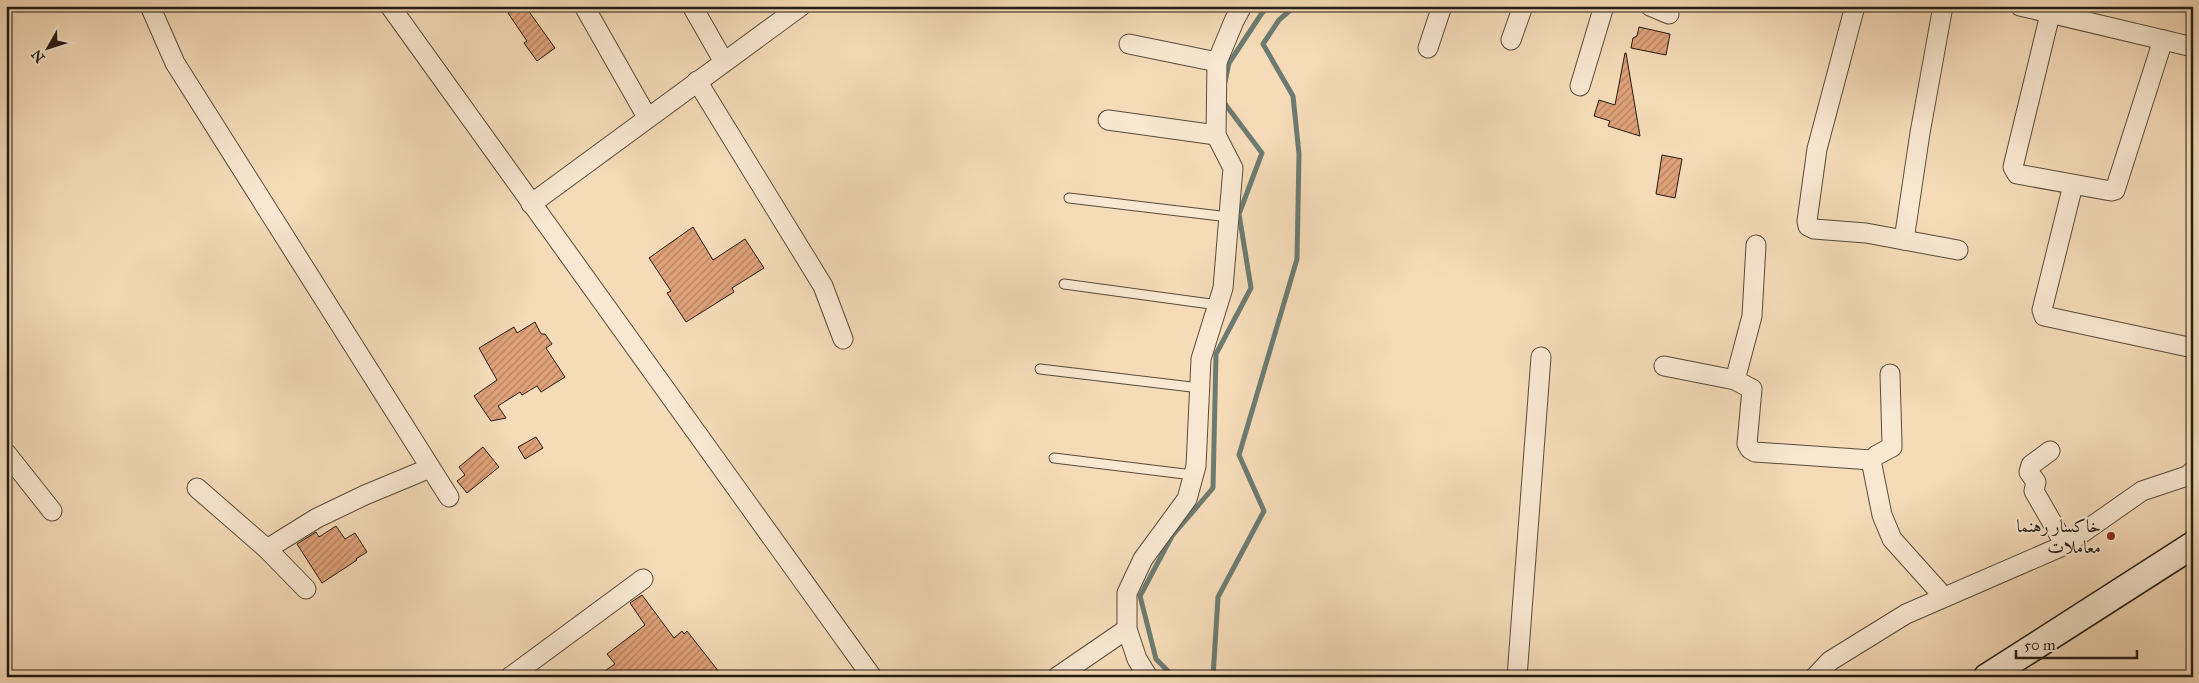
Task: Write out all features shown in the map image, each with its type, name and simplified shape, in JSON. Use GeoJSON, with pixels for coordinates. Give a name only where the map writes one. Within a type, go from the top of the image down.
{"type":"FeatureCollection","features":[{"type":"Feature","properties":{"kind":"street"},"geometry":{"type":"LineString","coordinates":[[150,6],[175,63],[448,497]]}},
{"type":"Feature","properties":{"kind":"street"},"geometry":{"type":"LineString","coordinates":[[390,6],[872,677]]}},
{"type":"Feature","properties":{"kind":"street"},"geometry":{"type":"LineString","coordinates":[[584,6],[647,117]]}},
{"type":"Feature","properties":{"kind":"street"},"geometry":{"type":"LineString","coordinates":[[692,6],[724,62]]}},
{"type":"Feature","properties":{"kind":"street"},"geometry":{"type":"LineString","coordinates":[[531,204],[647,117],[801,6]]}},
{"type":"Feature","properties":{"kind":"street"},"geometry":{"type":"LineString","coordinates":[[1148,677],[1137,659],[1127,629],[1127,593],[1143,559],[1187,499],[1196,466],[1202,359],[1224,288],[1233,168],[1216,135],[1217,62],[1242,6]]}},
{"type":"Feature","properties":{"kind":"street"},"geometry":{"type":"LineString","coordinates":[[1428,48],[1442,6]]}},
{"type":"Feature","properties":{"kind":"street"},"geometry":{"type":"LineString","coordinates":[[1511,40],[1523,6]]}},
{"type":"Feature","properties":{"kind":"street"},"geometry":{"type":"LineString","coordinates":[[1580,86],[1604,6]]}},
{"type":"Feature","properties":{"kind":"street"},"geometry":{"type":"LineString","coordinates":[[1650,6],[1669,14]]}},
{"type":"Feature","properties":{"kind":"street"},"geometry":{"type":"LineString","coordinates":[[1855,6],[1817,149],[1806,221],[1808,226],[1814,229],[1866,233],[1958,250]]}},
{"type":"Feature","properties":{"kind":"street"},"geometry":{"type":"LineString","coordinates":[[1904,240],[1920,133],[1943,6]]}},
{"type":"Feature","properties":{"kind":"street"},"geometry":{"type":"LineString","coordinates":[[2020,6],[2052,9],[2193,47]]}},
{"type":"Feature","properties":{"kind":"street"},"geometry":{"type":"LineString","coordinates":[[2052,9],[2012,167],[2017,174],[2111,192],[2115,190],[2163,40]]}},
{"type":"Feature","properties":{"kind":"street"},"geometry":{"type":"LineString","coordinates":[[1128,44],[1217,62]]}},
{"type":"Feature","properties":{"kind":"street"},"geometry":{"type":"LineString","coordinates":[[697,81],[822,286],[843,339]]}},
{"type":"Feature","properties":{"kind":"street"},"geometry":{"type":"LineString","coordinates":[[1108,120],[1216,135]]}},
{"type":"Feature","properties":{"kind":"street"},"geometry":{"type":"LineString","coordinates":[[2073,184],[2042,310],[2044,316],[2193,348]]}},
{"type":"Feature","properties":{"kind":"street"},"geometry":{"type":"LineString","coordinates":[[1735,380],[1752,316],[1756,245]]}},
{"type":"Feature","properties":{"kind":"street"},"geometry":{"type":"LineString","coordinates":[[1517,677],[1541,357]]}},
{"type":"Feature","properties":{"kind":"street"},"geometry":{"type":"LineString","coordinates":[[1664,366],[1735,380],[1750,387],[1753,392],[1746,444],[1755,452],[1871,460],[1892,447],[1890,374]]}},
{"type":"Feature","properties":{"kind":"street"},"geometry":{"type":"LineString","coordinates":[[2050,451],[2031,465],[2029,472],[2036,482],[2034,491],[2065,545]]}},
{"type":"Feature","properties":{"kind":"street"},"geometry":{"type":"LineString","coordinates":[[6,454],[52,511]]}},
{"type":"Feature","properties":{"kind":"street"},"geometry":{"type":"LineString","coordinates":[[1871,460],[1882,515],[1892,539],[1944,597]]}},
{"type":"Feature","properties":{"kind":"street"},"geometry":{"type":"LineString","coordinates":[[267,549],[318,518],[365,495],[430,468]]}},
{"type":"Feature","properties":{"kind":"street"},"geometry":{"type":"LineString","coordinates":[[1815,677],[1830,661],[1906,614],[2065,545],[2142,491],[2187,476],[2193,471]]}},
{"type":"Feature","properties":{"kind":"street"},"geometry":{"type":"LineString","coordinates":[[198,488],[267,549],[306,589]]}},
{"type":"Feature","properties":{"kind":"street"},"geometry":{"type":"LineString","coordinates":[[1987,677],[2193,544]]}},
{"type":"Feature","properties":{"kind":"street"},"geometry":{"type":"LineString","coordinates":[[510,677],[643,579]]}},
{"type":"Feature","properties":{"kind":"street"},"geometry":{"type":"LineString","coordinates":[[1058,677],[1127,629]]}},
{"type":"Feature","properties":{"kind":"lane"},"geometry":{"type":"LineString","coordinates":[[1069,198],[1229,216]]}},
{"type":"Feature","properties":{"kind":"lane"},"geometry":{"type":"LineString","coordinates":[[1064,284],[1218,305]]}},
{"type":"Feature","properties":{"kind":"lane"},"geometry":{"type":"LineString","coordinates":[[1040,369],[1200,388]]}},
{"type":"Feature","properties":{"kind":"lane"},"geometry":{"type":"LineString","coordinates":[[1054,458],[1193,475]]}},
{"type":"Feature","properties":{"kind":"building"},"geometry":{"type":"Polygon","coordinates":[[[518,6],[525,6],[555,48],[537,61],[524,43],[527,41],[508,13],[518,6]]]}},
{"type":"Feature","properties":{"kind":"building"},"geometry":{"type":"Polygon","coordinates":[[[1639,27],[1670,34],[1666,55],[1631,48],[1633,38],[1637,36],[1639,27]]]}},
{"type":"Feature","properties":{"kind":"building"},"geometry":{"type":"Polygon","coordinates":[[[1625,53],[1640,136],[1608,126],[1610,121],[1594,116],[1599,100],[1615,105],[1625,53]]]}},
{"type":"Feature","properties":{"kind":"building"},"geometry":{"type":"Polygon","coordinates":[[[1662,155],[1682,159],[1675,198],[1656,194],[1662,155]]]}},
{"type":"Feature","properties":{"kind":"building"},"geometry":{"type":"Polygon","coordinates":[[[693,227],[713,260],[745,239],[764,268],[732,288],[734,292],[686,322],[667,293],[671,291],[649,258],[693,227]]]}},
{"type":"Feature","properties":{"kind":"building"},"geometry":{"type":"Polygon","coordinates":[[[535,322],[541,334],[545,334],[552,344],[546,348],[565,377],[541,392],[537,386],[522,395],[520,392],[498,406],[506,418],[491,421],[474,396],[497,380],[479,348],[514,327],[517,333],[535,322]]]}},
{"type":"Feature","properties":{"kind":"building"},"geometry":{"type":"Polygon","coordinates":[[[536,437],[543,448],[525,459],[518,447],[536,437]]]}},
{"type":"Feature","properties":{"kind":"building"},"geometry":{"type":"Polygon","coordinates":[[[483,447],[499,467],[467,493],[457,481],[465,475],[459,467],[483,447]]]}},
{"type":"Feature","properties":{"kind":"building"},"geometry":{"type":"Polygon","coordinates":[[[336,526],[345,539],[355,533],[367,552],[322,583],[297,544],[316,532],[319,537],[336,526]]]}},
{"type":"Feature","properties":{"kind":"building"},"geometry":{"type":"Polygon","coordinates":[[[642,595],[674,638],[682,631],[684,634],[687,631],[723,677],[596,677],[615,664],[607,654],[645,625],[630,603],[642,595]]]}},
{"type":"Feature","properties":{"kind":"waterway"},"geometry":{"type":"LineString","coordinates":[[1225,82],[1229,63],[1262,13],[1269,6]]}},
{"type":"Feature","properties":{"kind":"waterway"},"geometry":{"type":"LineString","coordinates":[[1213,677],[1218,597],[1264,511],[1239,455],[1297,259],[1299,154],[1293,96],[1263,44],[1279,20],[1295,6]]}},
{"type":"Feature","properties":{"kind":"waterway"},"geometry":{"type":"LineString","coordinates":[[1174,677],[1156,659],[1140,596],[1172,536],[1213,488],[1216,354],[1251,288],[1239,214],[1262,153],[1222,100]]}},
{"type":"Feature","properties":{"kind":"place","name":"خاکسار رهنما معاملات"},"geometry":{"type":"Point","coordinates":[2111,536]}}]}
